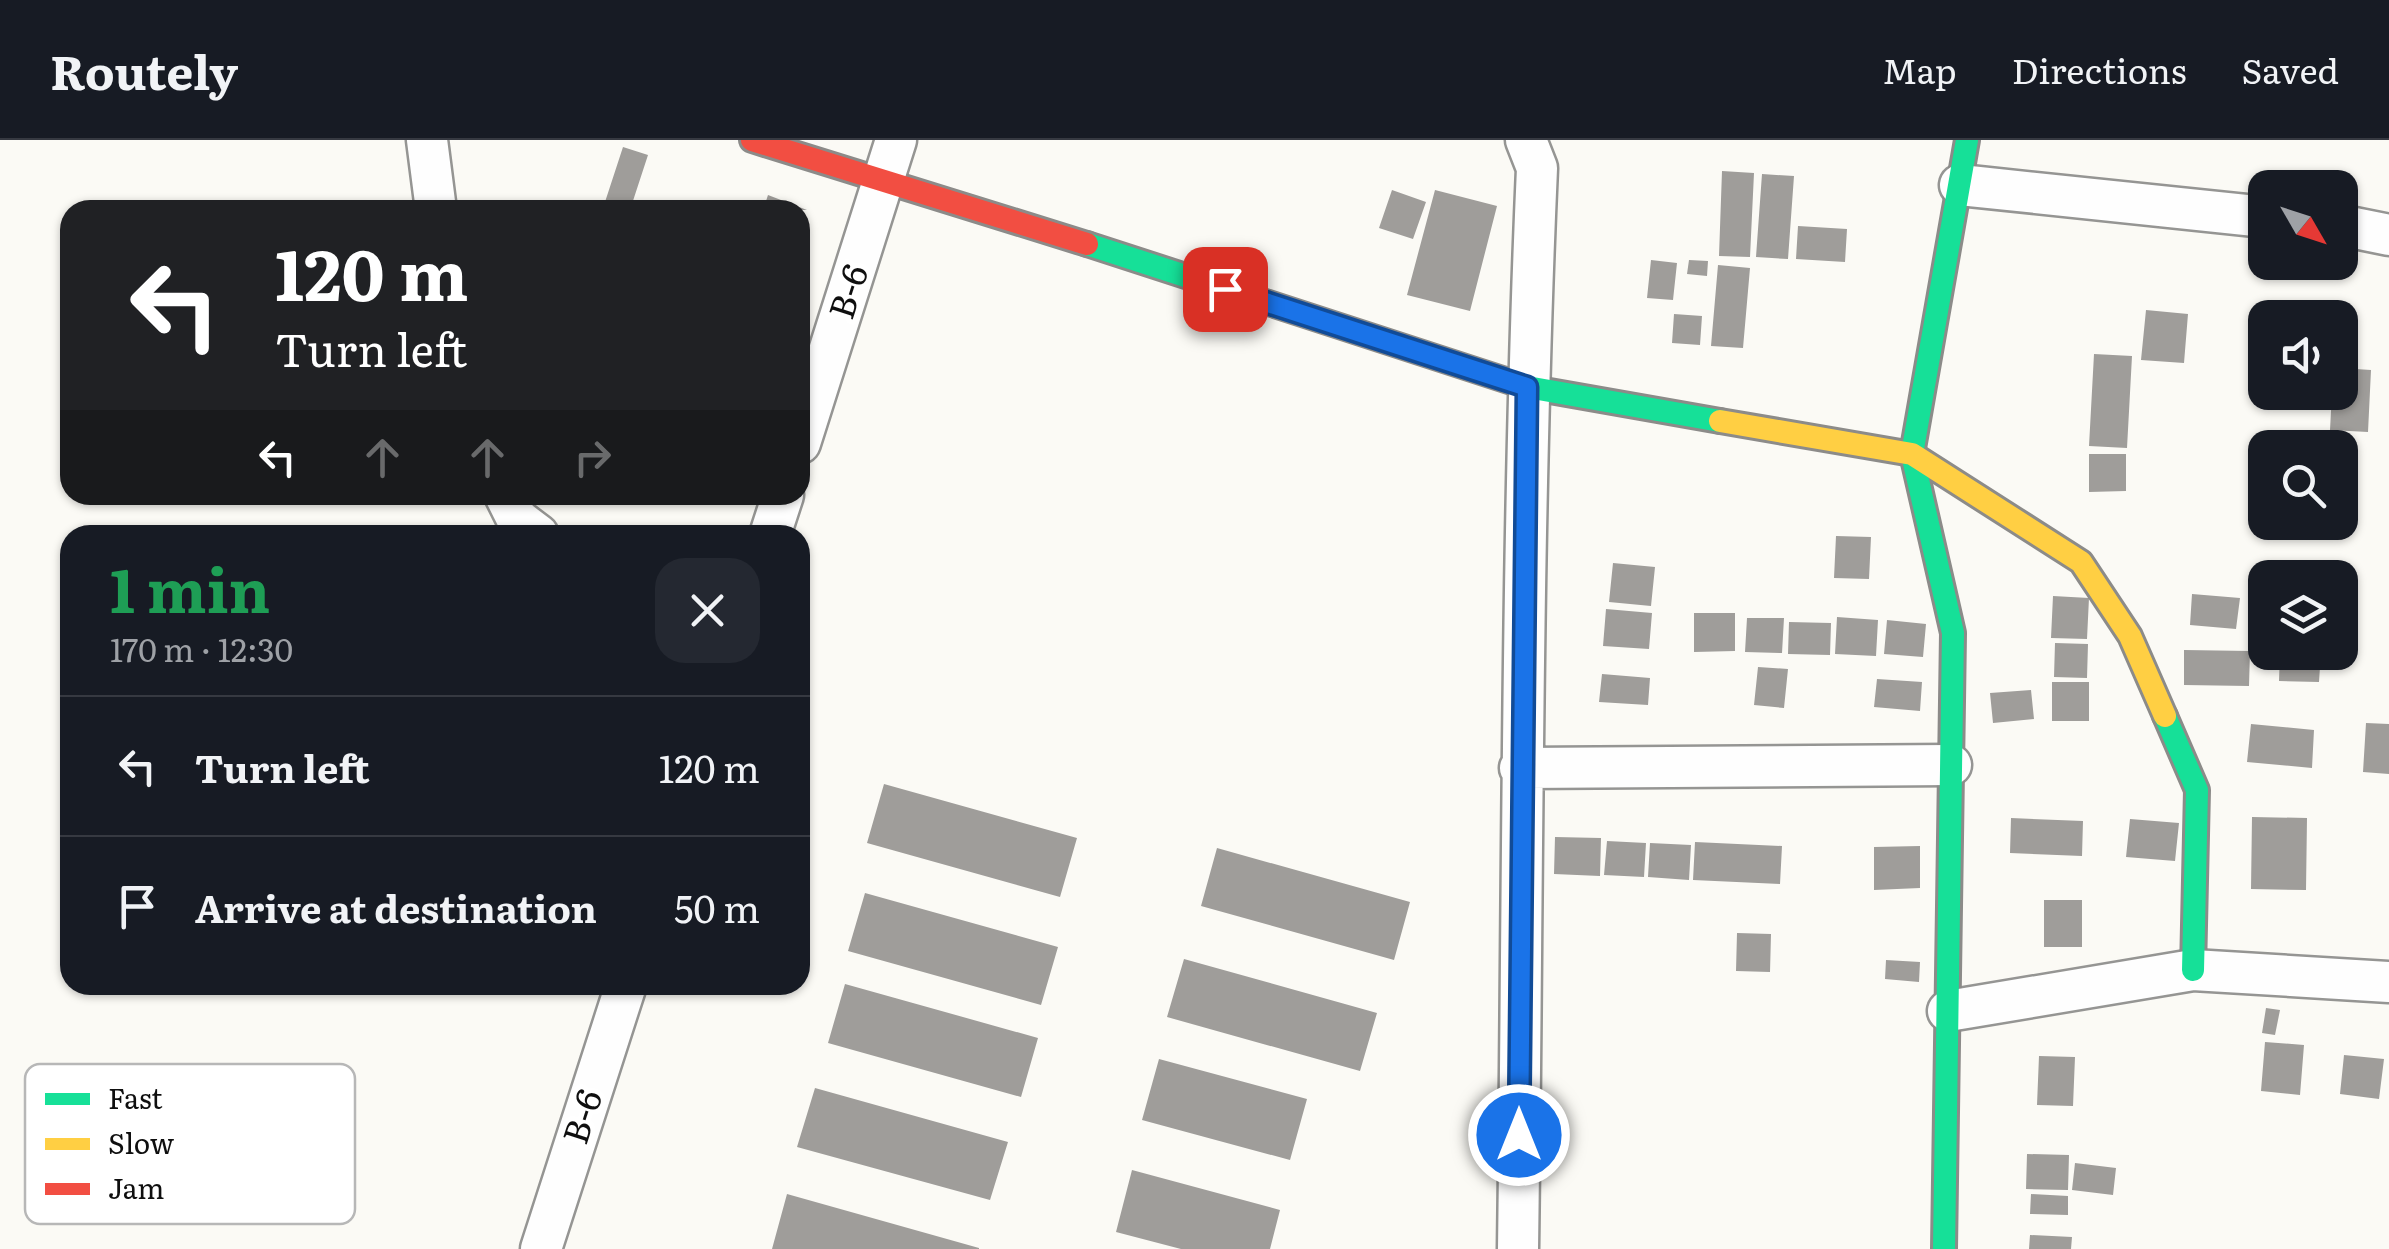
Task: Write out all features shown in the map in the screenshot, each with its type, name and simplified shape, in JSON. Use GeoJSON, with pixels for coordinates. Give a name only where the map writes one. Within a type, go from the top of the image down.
{"type":"FeatureCollection","features":[{"type":"Feature","properties":{"kind":"street"},"geometry":{"type":"LineString","coordinates":[[428,140],[435,200]]}},
{"type":"Feature","properties":{"kind":"street"},"geometry":{"type":"LineString","coordinates":[[752,140],[885,178],[1527,387],[1912,454],[2082,562],[2130,636],[2197,790],[2192,970]]}},
{"type":"Feature","properties":{"kind":"street","name":"B-6"},"geometry":{"type":"LineString","coordinates":[[810,412],[896,140]]}},
{"type":"Feature","properties":{"kind":"street"},"geometry":{"type":"LineString","coordinates":[[1518,1249],[1520,768],[1527,387],[1538,168],[1526,140]]}},
{"type":"Feature","properties":{"kind":"street"},"geometry":{"type":"LineString","coordinates":[[1944,1249],[1953,633],[1912,454],[1968,140]]}},
{"type":"Feature","properties":{"kind":"street"},"geometry":{"type":"LineString","coordinates":[[1960,185],[2248,215]]}},
{"type":"Feature","properties":{"kind":"street"},"geometry":{"type":"LineString","coordinates":[[2358,229],[2389,235]]}},
{"type":"Feature","properties":{"kind":"street"},"geometry":{"type":"LineString","coordinates":[[510,505],[525,525]]}},
{"type":"Feature","properties":{"kind":"street"},"geometry":{"type":"LineString","coordinates":[[1520,768],[1951,765]]}},
{"type":"Feature","properties":{"kind":"street"},"geometry":{"type":"LineString","coordinates":[[1948,1011],[2192,970],[2389,982]]}},
{"type":"Feature","properties":{"kind":"street","name":"B-6"},"geometry":{"type":"LineString","coordinates":[[541,1249],[623,995]]}},
{"type":"Feature","properties":{"kind":"building"},"geometry":{"type":"Polygon","coordinates":[[[623,147],[648,155],[633,200],[606,200],[623,147]]]}},
{"type":"Feature","properties":{"kind":"building"},"geometry":{"type":"Polygon","coordinates":[[[1722,171],[1754,173],[1750,257],[1719,256],[1722,171]]]}},
{"type":"Feature","properties":{"kind":"building"},"geometry":{"type":"Polygon","coordinates":[[[1762,174],[1794,176],[1788,259],[1756,257],[1762,174]]]}},
{"type":"Feature","properties":{"kind":"building"},"geometry":{"type":"Polygon","coordinates":[[[1392,190],[1426,202],[1413,239],[1379,228],[1392,190]]]}},
{"type":"Feature","properties":{"kind":"building"},"geometry":{"type":"Polygon","coordinates":[[[1435,190],[1497,206],[1470,311],[1407,295],[1435,190]]]}},
{"type":"Feature","properties":{"kind":"building"},"geometry":{"type":"Polygon","coordinates":[[[1798,226],[1847,229],[1845,262],[1796,259],[1798,226]]]}},
{"type":"Feature","properties":{"kind":"building"},"geometry":{"type":"Polygon","coordinates":[[[1651,260],[1677,263],[1673,300],[1647,298],[1651,260]]]}},
{"type":"Feature","properties":{"kind":"building"},"geometry":{"type":"Polygon","coordinates":[[[1689,260],[1708,261],[1707,276],[1687,274],[1689,260]]]}},
{"type":"Feature","properties":{"kind":"building"},"geometry":{"type":"Polygon","coordinates":[[[1718,265],[1750,268],[1743,348],[1711,346],[1718,265]]]}},
{"type":"Feature","properties":{"kind":"building"},"geometry":{"type":"Polygon","coordinates":[[[2146,310],[2188,314],[2184,363],[2141,360],[2146,310]]]}},
{"type":"Feature","properties":{"kind":"building"},"geometry":{"type":"Polygon","coordinates":[[[1674,314],[1702,316],[1700,345],[1672,343],[1674,314]]]}},
{"type":"Feature","properties":{"kind":"building"},"geometry":{"type":"Polygon","coordinates":[[[2094,354],[2132,356],[2127,448],[2089,446],[2094,354]]]}},
{"type":"Feature","properties":{"kind":"building"},"geometry":{"type":"Polygon","coordinates":[[[2358,369],[2371,370],[2368,432],[2330,430],[2331,410],[2358,410],[2358,369]]]}},
{"type":"Feature","properties":{"kind":"building"},"geometry":{"type":"Polygon","coordinates":[[[2089,454],[2126,454],[2126,491],[2089,492],[2089,454]]]}},
{"type":"Feature","properties":{"kind":"building"},"geometry":{"type":"Polygon","coordinates":[[[1836,536],[1871,537],[1869,579],[1834,578],[1836,536]]]}},
{"type":"Feature","properties":{"kind":"building"},"geometry":{"type":"Polygon","coordinates":[[[1613,563],[1655,567],[1651,606],[1609,602],[1613,563]]]}},
{"type":"Feature","properties":{"kind":"building"},"geometry":{"type":"Polygon","coordinates":[[[2192,594],[2240,598],[2236,629],[2190,625],[2192,594]]]}},
{"type":"Feature","properties":{"kind":"building"},"geometry":{"type":"Polygon","coordinates":[[[2053,596],[2089,598],[2087,639],[2051,638],[2053,596]]]}},
{"type":"Feature","properties":{"kind":"building"},"geometry":{"type":"Polygon","coordinates":[[[1606,609],[1652,613],[1649,649],[1603,646],[1606,609]]]}},
{"type":"Feature","properties":{"kind":"building"},"geometry":{"type":"Polygon","coordinates":[[[1694,613],[1735,613],[1735,651],[1694,652],[1694,613]]]}},
{"type":"Feature","properties":{"kind":"building"},"geometry":{"type":"Polygon","coordinates":[[[1837,617],[1878,620],[1876,656],[1835,654],[1837,617]]]}},
{"type":"Feature","properties":{"kind":"building"},"geometry":{"type":"Polygon","coordinates":[[[1747,618],[1784,618],[1782,653],[1745,652],[1747,618]]]}},
{"type":"Feature","properties":{"kind":"building"},"geometry":{"type":"Polygon","coordinates":[[[1887,620],[1926,624],[1923,657],[1884,654],[1887,620]]]}},
{"type":"Feature","properties":{"kind":"building"},"geometry":{"type":"Polygon","coordinates":[[[1789,622],[1831,623],[1830,655],[1788,654],[1789,622]]]}},
{"type":"Feature","properties":{"kind":"building"},"geometry":{"type":"Polygon","coordinates":[[[2055,643],[2088,644],[2087,678],[2054,677],[2055,643]]]}},
{"type":"Feature","properties":{"kind":"building"},"geometry":{"type":"Polygon","coordinates":[[[2184,650],[2248,651],[2249,686],[2184,685],[2184,650]]]}},
{"type":"Feature","properties":{"kind":"building"},"geometry":{"type":"Polygon","coordinates":[[[1758,667],[1788,669],[1784,708],[1754,705],[1758,667]]]}},
{"type":"Feature","properties":{"kind":"building"},"geometry":{"type":"Polygon","coordinates":[[[2279,670],[2320,670],[2319,682],[2279,681],[2279,670]]]}},
{"type":"Feature","properties":{"kind":"building"},"geometry":{"type":"Polygon","coordinates":[[[1602,674],[1650,678],[1648,705],[1599,702],[1602,674]]]}},
{"type":"Feature","properties":{"kind":"building"},"geometry":{"type":"Polygon","coordinates":[[[1877,679],[1922,682],[1920,711],[1874,707],[1877,679]]]}},
{"type":"Feature","properties":{"kind":"building"},"geometry":{"type":"Polygon","coordinates":[[[2052,682],[2089,682],[2089,721],[2052,721],[2052,682]]]}},
{"type":"Feature","properties":{"kind":"building"},"geometry":{"type":"Polygon","coordinates":[[[2031,690],[2034,719],[1993,723],[1990,693],[2031,690]]]}},
{"type":"Feature","properties":{"kind":"building"},"geometry":{"type":"Polygon","coordinates":[[[2366,723],[2389,724],[2389,774],[2363,772],[2366,723]]]}},
{"type":"Feature","properties":{"kind":"building"},"geometry":{"type":"Polygon","coordinates":[[[2251,724],[2314,730],[2312,768],[2247,762],[2251,724]]]}},
{"type":"Feature","properties":{"kind":"building"},"geometry":{"type":"Polygon","coordinates":[[[884,784],[1077,838],[1060,897],[867,843],[884,784]]]}},
{"type":"Feature","properties":{"kind":"building"},"geometry":{"type":"Polygon","coordinates":[[[2252,817],[2307,818],[2306,890],[2251,889],[2252,817]]]}},
{"type":"Feature","properties":{"kind":"building"},"geometry":{"type":"Polygon","coordinates":[[[2011,818],[2083,821],[2082,856],[2010,853],[2011,818]]]}},
{"type":"Feature","properties":{"kind":"building"},"geometry":{"type":"Polygon","coordinates":[[[2130,819],[2179,823],[2175,861],[2126,857],[2130,819]]]}},
{"type":"Feature","properties":{"kind":"building"},"geometry":{"type":"Polygon","coordinates":[[[1555,837],[1601,838],[1600,876],[1554,874],[1555,837]]]}},
{"type":"Feature","properties":{"kind":"building"},"geometry":{"type":"Polygon","coordinates":[[[1607,841],[1646,843],[1644,877],[1604,875],[1607,841]]]}},
{"type":"Feature","properties":{"kind":"building"},"geometry":{"type":"Polygon","coordinates":[[[1695,842],[1782,846],[1780,884],[1693,880],[1695,842]]]}},
{"type":"Feature","properties":{"kind":"building"},"geometry":{"type":"Polygon","coordinates":[[[1650,843],[1691,845],[1689,880],[1648,877],[1650,843]]]}},
{"type":"Feature","properties":{"kind":"building"},"geometry":{"type":"Polygon","coordinates":[[[1920,846],[1920,888],[1874,890],[1874,847],[1920,846]]]}},
{"type":"Feature","properties":{"kind":"building"},"geometry":{"type":"Polygon","coordinates":[[[1217,848],[1410,902],[1394,960],[1201,906],[1217,848]]]}},
{"type":"Feature","properties":{"kind":"building"},"geometry":{"type":"Polygon","coordinates":[[[865,893],[1058,947],[1041,1005],[848,951],[865,893]]]}},
{"type":"Feature","properties":{"kind":"building"},"geometry":{"type":"Polygon","coordinates":[[[2044,900],[2082,900],[2082,947],[2044,947],[2044,900]]]}},
{"type":"Feature","properties":{"kind":"building"},"geometry":{"type":"Polygon","coordinates":[[[1737,933],[1771,934],[1770,972],[1736,971],[1737,933]]]}},
{"type":"Feature","properties":{"kind":"building"},"geometry":{"type":"Polygon","coordinates":[[[1184,959],[1377,1013],[1360,1071],[1167,1017],[1184,959]]]}},
{"type":"Feature","properties":{"kind":"building"},"geometry":{"type":"Polygon","coordinates":[[[1886,960],[1920,962],[1919,982],[1885,979],[1886,960]]]}},
{"type":"Feature","properties":{"kind":"building"},"geometry":{"type":"Polygon","coordinates":[[[845,984],[1038,1038],[1021,1097],[828,1043],[845,984]]]}},
{"type":"Feature","properties":{"kind":"building"},"geometry":{"type":"Polygon","coordinates":[[[2266,1008],[2280,1010],[2275,1035],[2262,1033],[2266,1008]]]}},
{"type":"Feature","properties":{"kind":"building"},"geometry":{"type":"Polygon","coordinates":[[[2265,1042],[2304,1045],[2300,1095],[2261,1091],[2265,1042]]]}},
{"type":"Feature","properties":{"kind":"building"},"geometry":{"type":"Polygon","coordinates":[[[2344,1055],[2384,1059],[2379,1099],[2340,1094],[2344,1055]]]}},
{"type":"Feature","properties":{"kind":"building"},"geometry":{"type":"Polygon","coordinates":[[[2039,1056],[2075,1057],[2073,1106],[2037,1105],[2039,1056]]]}},
{"type":"Feature","properties":{"kind":"building"},"geometry":{"type":"Polygon","coordinates":[[[1159,1059],[1307,1099],[1290,1160],[1142,1120],[1159,1059]]]}},
{"type":"Feature","properties":{"kind":"building"},"geometry":{"type":"Polygon","coordinates":[[[815,1088],[1008,1142],[990,1200],[797,1147],[815,1088]]]}},
{"type":"Feature","properties":{"kind":"building"},"geometry":{"type":"Polygon","coordinates":[[[2027,1154],[2069,1155],[2068,1190],[2026,1189],[2027,1154]]]}},
{"type":"Feature","properties":{"kind":"building"},"geometry":{"type":"Polygon","coordinates":[[[2075,1163],[2116,1168],[2113,1195],[2072,1190],[2075,1163]]]}},
{"type":"Feature","properties":{"kind":"building"},"geometry":{"type":"Polygon","coordinates":[[[1132,1170],[1280,1210],[1270,1249],[1181,1249],[1116,1232],[1132,1170]]]}},
{"type":"Feature","properties":{"kind":"building"},"geometry":{"type":"Polygon","coordinates":[[[787,1194],[979,1248],[979,1249],[772,1249],[787,1194]]]}},
{"type":"Feature","properties":{"kind":"building"},"geometry":{"type":"Polygon","coordinates":[[[2031,1194],[2068,1196],[2068,1215],[2030,1214],[2031,1194]]]}},
{"type":"Feature","properties":{"kind":"building"},"geometry":{"type":"Polygon","coordinates":[[[2030,1235],[2072,1237],[2071,1249],[2029,1249],[2030,1235]]]}},
{"type":"Feature","properties":{"kind":"traffic: fast"},"geometry":{"type":"LineString","coordinates":[[1944,1249],[1953,633],[1912,454],[1967,140]]}},
{"type":"Feature","properties":{"kind":"traffic: fast"},"geometry":{"type":"LineString","coordinates":[[1087,244],[1527,387],[1720,421]]}},
{"type":"Feature","properties":{"kind":"traffic: fast"},"geometry":{"type":"LineString","coordinates":[[2165,716],[2197,790],[2193,970]]}},
{"type":"Feature","properties":{"kind":"traffic: slow"},"geometry":{"type":"LineString","coordinates":[[1720,421],[1912,454],[2081,562],[2130,636],[2165,716]]}},
{"type":"Feature","properties":{"kind":"traffic: jam"},"geometry":{"type":"LineString","coordinates":[[752,140],[1087,244]]}},
{"type":"Feature","properties":{"kind":"route"},"geometry":{"type":"LineString","coordinates":[[1225,289],[1527,387],[1519,1135]]}}]}
